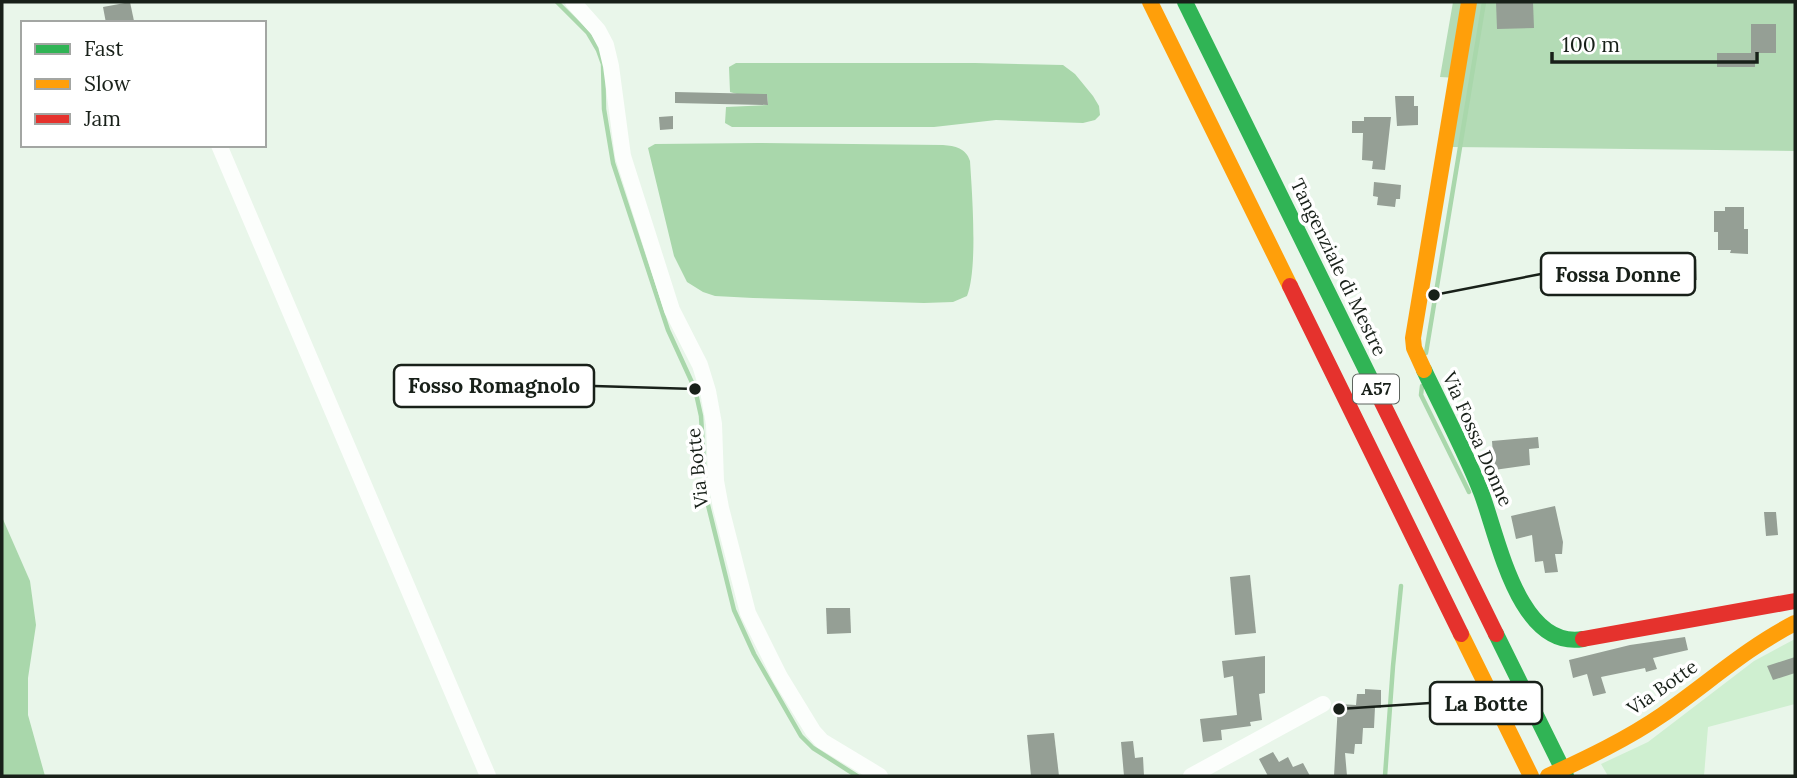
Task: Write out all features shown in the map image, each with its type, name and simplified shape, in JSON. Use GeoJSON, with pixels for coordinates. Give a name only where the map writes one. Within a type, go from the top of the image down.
{"type":"FeatureCollection","features":[{"type":"Feature","properties":{"kind":"main road","name":"A57"},"geometry":{"type":"LineString","coordinates":[[1150,2],[1531,776]]}},
{"type":"Feature","properties":{"kind":"main road","name":"Tangenziale di Mestre"},"geometry":{"type":"LineString","coordinates":[[1185,2],[1566,776]]}},
{"type":"Feature","properties":{"kind":"main road","name":"Via Fossa Donne"},"geometry":{"type":"LineString","coordinates":[[1469,2],[1413,338],[1417,359],[1434,389],[1488,509],[1497,548],[1505,567],[1532,617],[1562,639],[1599,638],[1771,607],[1795,600]]}},
{"type":"Feature","properties":{"kind":"main road","name":"Via Botte"},"geometry":{"type":"LineString","coordinates":[[1548,776],[1606,749],[1662,715],[1769,635],[1795,623]]}},
{"type":"Feature","properties":{"kind":"street","name":"Via Botte"},"geometry":{"type":"LineString","coordinates":[[573,2],[598,30],[606,45],[623,156],[672,310],[700,365],[708,391],[714,424],[716,481],[748,613],[780,677],[813,731],[822,741],[880,776]]}},
{"type":"Feature","properties":{"kind":"street"},"geometry":{"type":"LineString","coordinates":[[220,147],[488,776]]}},
{"type":"Feature","properties":{"kind":"street"},"geometry":{"type":"LineString","coordinates":[[1191,776],[1323,704]]}},
{"type":"Feature","properties":{"kind":"shaded area"},"geometry":{"type":"Polygon","coordinates":[[[1453,2],[1795,2],[1795,151],[1451,147],[1458,78],[1440,77],[1453,2]]]}},
{"type":"Feature","properties":{"kind":"shaded area"},"geometry":{"type":"Polygon","coordinates":[[[736,63],[1063,65],[1075,74],[1093,96],[1099,106],[1100,115],[1095,120],[1083,123],[996,120],[934,127],[732,127],[725,123],[726,107],[768,105],[767,94],[730,92],[729,67],[736,63]]]}},
{"type":"Feature","properties":{"kind":"shaded area"},"geometry":{"type":"Polygon","coordinates":[[[655,144],[943,145],[963,150],[970,161],[973,210],[972,268],[967,296],[953,302],[924,303],[753,298],[715,296],[687,282],[674,256],[648,148],[655,144]]]}},
{"type":"Feature","properties":{"kind":"shaded area"},"geometry":{"type":"Polygon","coordinates":[[[2,517],[30,581],[36,625],[28,678],[28,715],[45,776],[2,776],[2,517]]]}},
{"type":"Feature","properties":{"kind":"shaded area"},"geometry":{"type":"Polygon","coordinates":[[[1795,639],[1795,704],[1708,727],[1704,776],[1608,776],[1601,764],[1648,742],[1754,661],[1795,639]]]}},
{"type":"Feature","properties":{"kind":"building"},"geometry":{"type":"Polygon","coordinates":[[[130,2],[134,21],[106,21],[103,7],[130,2]]]}},
{"type":"Feature","properties":{"kind":"building"},"geometry":{"type":"Polygon","coordinates":[[[1496,2],[1533,2],[1534,28],[1497,29],[1496,2]]]}},
{"type":"Feature","properties":{"kind":"building"},"geometry":{"type":"Polygon","coordinates":[[[1751,24],[1776,24],[1776,53],[1755,53],[1755,67],[1717,67],[1717,53],[1751,53],[1751,24]]]}},
{"type":"Feature","properties":{"kind":"building"},"geometry":{"type":"Polygon","coordinates":[[[675,92],[767,94],[768,105],[675,103],[675,92]]]}},
{"type":"Feature","properties":{"kind":"building"},"geometry":{"type":"Polygon","coordinates":[[[1395,96],[1414,96],[1414,106],[1418,106],[1418,125],[1397,126],[1395,96]]]}},
{"type":"Feature","properties":{"kind":"building"},"geometry":{"type":"Polygon","coordinates":[[[673,116],[673,129],[660,130],[659,117],[673,116]]]}},
{"type":"Feature","properties":{"kind":"building"},"geometry":{"type":"Polygon","coordinates":[[[1364,117],[1391,117],[1385,170],[1372,169],[1373,161],[1362,160],[1363,133],[1352,133],[1352,121],[1364,121],[1364,117]]]}},
{"type":"Feature","properties":{"kind":"building"},"geometry":{"type":"Polygon","coordinates":[[[1374,182],[1401,185],[1400,199],[1396,199],[1395,207],[1377,205],[1378,197],[1373,196],[1374,182]]]}},
{"type":"Feature","properties":{"kind":"building"},"geometry":{"type":"Polygon","coordinates":[[[1725,207],[1744,207],[1744,229],[1748,229],[1748,254],[1718,250],[1718,232],[1714,232],[1714,211],[1725,211],[1725,207]]]}},
{"type":"Feature","properties":{"kind":"building"},"geometry":{"type":"Polygon","coordinates":[[[1696,256],[1697,280],[1659,281],[1658,258],[1696,256]]]}},
{"type":"Feature","properties":{"kind":"building"},"geometry":{"type":"Polygon","coordinates":[[[1538,437],[1539,448],[1529,449],[1530,465],[1494,470],[1492,441],[1538,437]]]}},
{"type":"Feature","properties":{"kind":"building"},"geometry":{"type":"Polygon","coordinates":[[[1555,506],[1563,542],[1562,554],[1555,554],[1558,572],[1545,573],[1543,561],[1535,562],[1532,535],[1516,539],[1511,516],[1555,506]]]}},
{"type":"Feature","properties":{"kind":"building"},"geometry":{"type":"Polygon","coordinates":[[[1764,512],[1776,512],[1778,535],[1766,536],[1764,512]]]}},
{"type":"Feature","properties":{"kind":"building"},"geometry":{"type":"Polygon","coordinates":[[[1250,575],[1256,633],[1235,635],[1230,577],[1250,575]]]}},
{"type":"Feature","properties":{"kind":"building"},"geometry":{"type":"Polygon","coordinates":[[[826,608],[850,608],[851,633],[827,634],[826,608]]]}},
{"type":"Feature","properties":{"kind":"building"},"geometry":{"type":"Polygon","coordinates":[[[1685,637],[1688,650],[1653,658],[1657,669],[1646,672],[1645,668],[1601,677],[1606,693],[1593,696],[1587,674],[1573,678],[1569,660],[1630,645],[1685,637]]]}},
{"type":"Feature","properties":{"kind":"building"},"geometry":{"type":"Polygon","coordinates":[[[1265,656],[1265,693],[1259,694],[1262,720],[1250,722],[1251,726],[1221,730],[1222,740],[1203,742],[1200,719],[1237,715],[1233,676],[1224,678],[1222,661],[1265,656]]]}},
{"type":"Feature","properties":{"kind":"building"},"geometry":{"type":"Polygon","coordinates":[[[1795,657],[1795,673],[1773,680],[1767,666],[1795,657]]]}},
{"type":"Feature","properties":{"kind":"building"},"geometry":{"type":"Polygon","coordinates":[[[1365,689],[1381,690],[1381,708],[1375,707],[1374,728],[1363,728],[1362,744],[1355,744],[1354,754],[1345,753],[1347,776],[1334,776],[1338,704],[1356,705],[1357,694],[1365,694],[1365,689]]]}},
{"type":"Feature","properties":{"kind":"building"},"geometry":{"type":"Polygon","coordinates":[[[1054,733],[1059,776],[1031,776],[1027,735],[1054,733]]]}},
{"type":"Feature","properties":{"kind":"building"},"geometry":{"type":"Polygon","coordinates":[[[1133,741],[1135,758],[1143,757],[1144,776],[1124,776],[1121,742],[1133,741]]]}},
{"type":"Feature","properties":{"kind":"building"},"geometry":{"type":"Polygon","coordinates":[[[1273,752],[1279,762],[1288,757],[1293,767],[1303,763],[1310,776],[1268,776],[1259,759],[1273,752]]]}},
{"type":"Feature","properties":{"kind":"waterway"},"geometry":{"type":"LineString","coordinates":[[557,2],[588,33],[603,64],[604,109],[613,163],[668,330],[695,389],[701,416],[706,497],[734,610],[754,654],[801,736],[813,748],[857,776]]}},
{"type":"Feature","properties":{"kind":"waterway"},"geometry":{"type":"LineString","coordinates":[[1426,353],[1484,2]]}},
{"type":"Feature","properties":{"kind":"waterway"},"geometry":{"type":"LineString","coordinates":[[1422,386],[1421,395],[1469,492]]}},
{"type":"Feature","properties":{"kind":"waterway"},"geometry":{"type":"LineString","coordinates":[[1385,776],[1401,586]]}},
{"type":"Feature","properties":{"kind":"traffic: fast"},"geometry":{"type":"LineString","coordinates":[[1185,2],[1376,390]]}},
{"type":"Feature","properties":{"kind":"traffic: fast"},"geometry":{"type":"LineString","coordinates":[[1424,370],[1475,477],[1504,561],[1527,609],[1542,627],[1561,638],[1583,639]]}},
{"type":"Feature","properties":{"kind":"traffic: fast"},"geometry":{"type":"LineString","coordinates":[[1496,634],[1566,776]]}},
{"type":"Feature","properties":{"kind":"traffic: slow"},"geometry":{"type":"LineString","coordinates":[[1150,2],[1290,286]]}},
{"type":"Feature","properties":{"kind":"traffic: slow"},"geometry":{"type":"LineString","coordinates":[[1424,370],[1414,348],[1413,338],[1469,2]]}},
{"type":"Feature","properties":{"kind":"traffic: slow"},"geometry":{"type":"LineString","coordinates":[[1548,776],[1649,724],[1743,655],[1795,623]]}},
{"type":"Feature","properties":{"kind":"traffic: slow"},"geometry":{"type":"LineString","coordinates":[[1461,634],[1531,776]]}},
{"type":"Feature","properties":{"kind":"traffic: jam"},"geometry":{"type":"LineString","coordinates":[[1290,286],[1461,634]]}},
{"type":"Feature","properties":{"kind":"traffic: jam"},"geometry":{"type":"LineString","coordinates":[[1376,390],[1496,634]]}},
{"type":"Feature","properties":{"kind":"traffic: jam"},"geometry":{"type":"LineString","coordinates":[[1583,639],[1795,601]]}},
{"type":"Feature","properties":{"kind":"place","name":"Fossa Donne"},"geometry":{"type":"Point","coordinates":[1434,295]}},
{"type":"Feature","properties":{"kind":"place","name":"Fosso Romagnolo"},"geometry":{"type":"Point","coordinates":[695,389]}},
{"type":"Feature","properties":{"kind":"place","name":"La Botte"},"geometry":{"type":"Point","coordinates":[1339,709]}}]}
